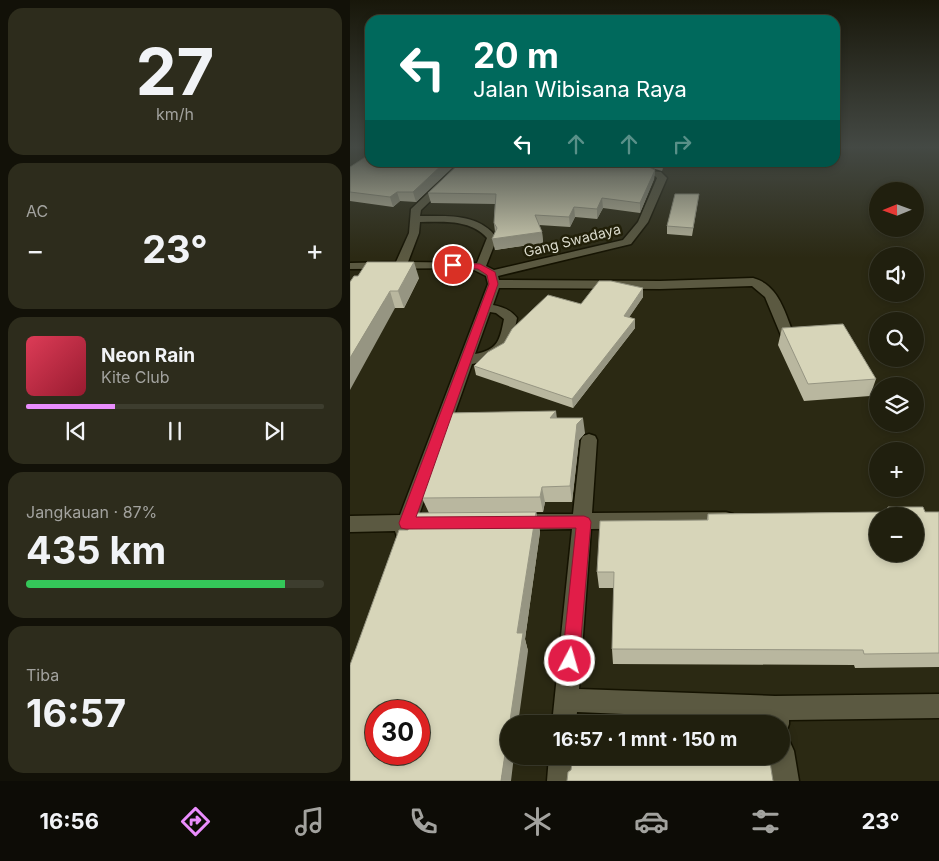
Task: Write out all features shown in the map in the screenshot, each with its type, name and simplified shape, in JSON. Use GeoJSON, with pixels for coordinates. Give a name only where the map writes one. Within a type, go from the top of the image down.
{"type":"FeatureCollection","features":[{"type":"Feature","properties":{"kind":"street"},"geometry":{"type":"LineString","coordinates":[[401,265],[414,233],[416,209],[443,184]]}},
{"type":"Feature","properties":{"kind":"street","name":"Gang Swadaya"},"geometry":{"type":"LineString","coordinates":[[488,275],[627,242],[632,238],[659,184]]}},
{"type":"Feature","properties":{"kind":"street"},"geometry":{"type":"LineString","coordinates":[[400,542],[486,307],[487,254],[492,238],[481,227],[459,221],[414,219]]}},
{"type":"Feature","properties":{"kind":"street"},"geometry":{"type":"LineString","coordinates":[[350,266],[401,265],[488,275],[660,285],[760,283],[770,294],[787,335]]}},
{"type":"Feature","properties":{"kind":"street"},"geometry":{"type":"LineString","coordinates":[[360,281],[369,266]]}},
{"type":"Feature","properties":{"kind":"street"},"geometry":{"type":"LineString","coordinates":[[466,360],[494,354],[506,342],[511,318],[500,310],[486,307]]}},
{"type":"Feature","properties":{"kind":"street"},"geometry":{"type":"LineString","coordinates":[[565,715],[584,522],[590,440]]}},
{"type":"Feature","properties":{"kind":"street"},"geometry":{"type":"LineString","coordinates":[[505,522],[739,520]]}},
{"type":"Feature","properties":{"kind":"street"},"geometry":{"type":"LineString","coordinates":[[350,524],[446,523]]}},
{"type":"Feature","properties":{"kind":"street"},"geometry":{"type":"LineString","coordinates":[[566,700],[763,715]]}},
{"type":"Feature","properties":{"kind":"street"},"geometry":{"type":"LineString","coordinates":[[790,715],[939,706]]}},
{"type":"Feature","properties":{"kind":"street"},"geometry":{"type":"LineString","coordinates":[[560,781],[561,765]]}},
{"type":"Feature","properties":{"kind":"street"},"geometry":{"type":"LineString","coordinates":[[783,765],[786,781]]}},
{"type":"Feature","properties":{"kind":"building"},"geometry":{"type":"Polygon","coordinates":[[[350,184],[421,184],[413,192],[397,192],[390,197],[350,192],[350,184]]]}},
{"type":"Feature","properties":{"kind":"building"},"geometry":{"type":"Polygon","coordinates":[[[437,184],[648,184],[640,203],[602,198],[597,209],[574,207],[569,217],[535,215],[542,232],[492,239],[497,228],[494,223],[496,194],[428,193],[437,184]]]}},
{"type":"Feature","properties":{"kind":"building"},"geometry":{"type":"Polygon","coordinates":[[[675,194],[699,194],[693,228],[667,226],[675,194]]]}},
{"type":"Feature","properties":{"kind":"building"},"geometry":{"type":"Polygon","coordinates":[[[367,262],[414,262],[398,291],[390,291],[350,358],[350,282],[354,276],[358,276],[367,262]]]}},
{"type":"Feature","properties":{"kind":"building"},"geometry":{"type":"Polygon","coordinates":[[[599,281],[611,281],[643,288],[624,316],[635,319],[572,399],[474,366],[488,352],[504,343],[512,329],[548,295],[581,304],[599,281]]]}},
{"type":"Feature","properties":{"kind":"building"},"geometry":{"type":"Polygon","coordinates":[[[843,324],[875,377],[869,377],[869,380],[808,384],[782,328],[843,324]]]}},
{"type":"Feature","properties":{"kind":"building"},"geometry":{"type":"Polygon","coordinates":[[[556,411],[550,418],[583,418],[577,424],[570,486],[542,487],[540,497],[422,498],[436,454],[432,454],[446,413],[556,411]]]}},
{"type":"Feature","properties":{"kind":"building"},"geometry":{"type":"Polygon","coordinates":[[[924,510],[925,512],[939,512],[939,653],[864,654],[863,650],[612,649],[614,572],[597,572],[600,521],[708,520],[708,514],[869,512],[869,562],[924,562],[924,510]]]}},
{"type":"Feature","properties":{"kind":"building"},"geometry":{"type":"Polygon","coordinates":[[[536,512],[517,633],[523,633],[511,715],[500,715],[500,765],[503,765],[501,781],[350,781],[350,665],[399,530],[408,530],[413,513],[536,512]]]}},
{"type":"Feature","properties":{"kind":"building"},"geometry":{"type":"Polygon","coordinates":[[[572,765],[770,765],[773,781],[567,781],[568,772],[571,770],[572,765]]]}},
{"type":"Feature","properties":{"kind":"route"},"geometry":{"type":"LineString","coordinates":[[453,265],[480,267],[492,274],[494,284],[406,523],[584,522],[570,661]]}}]}
